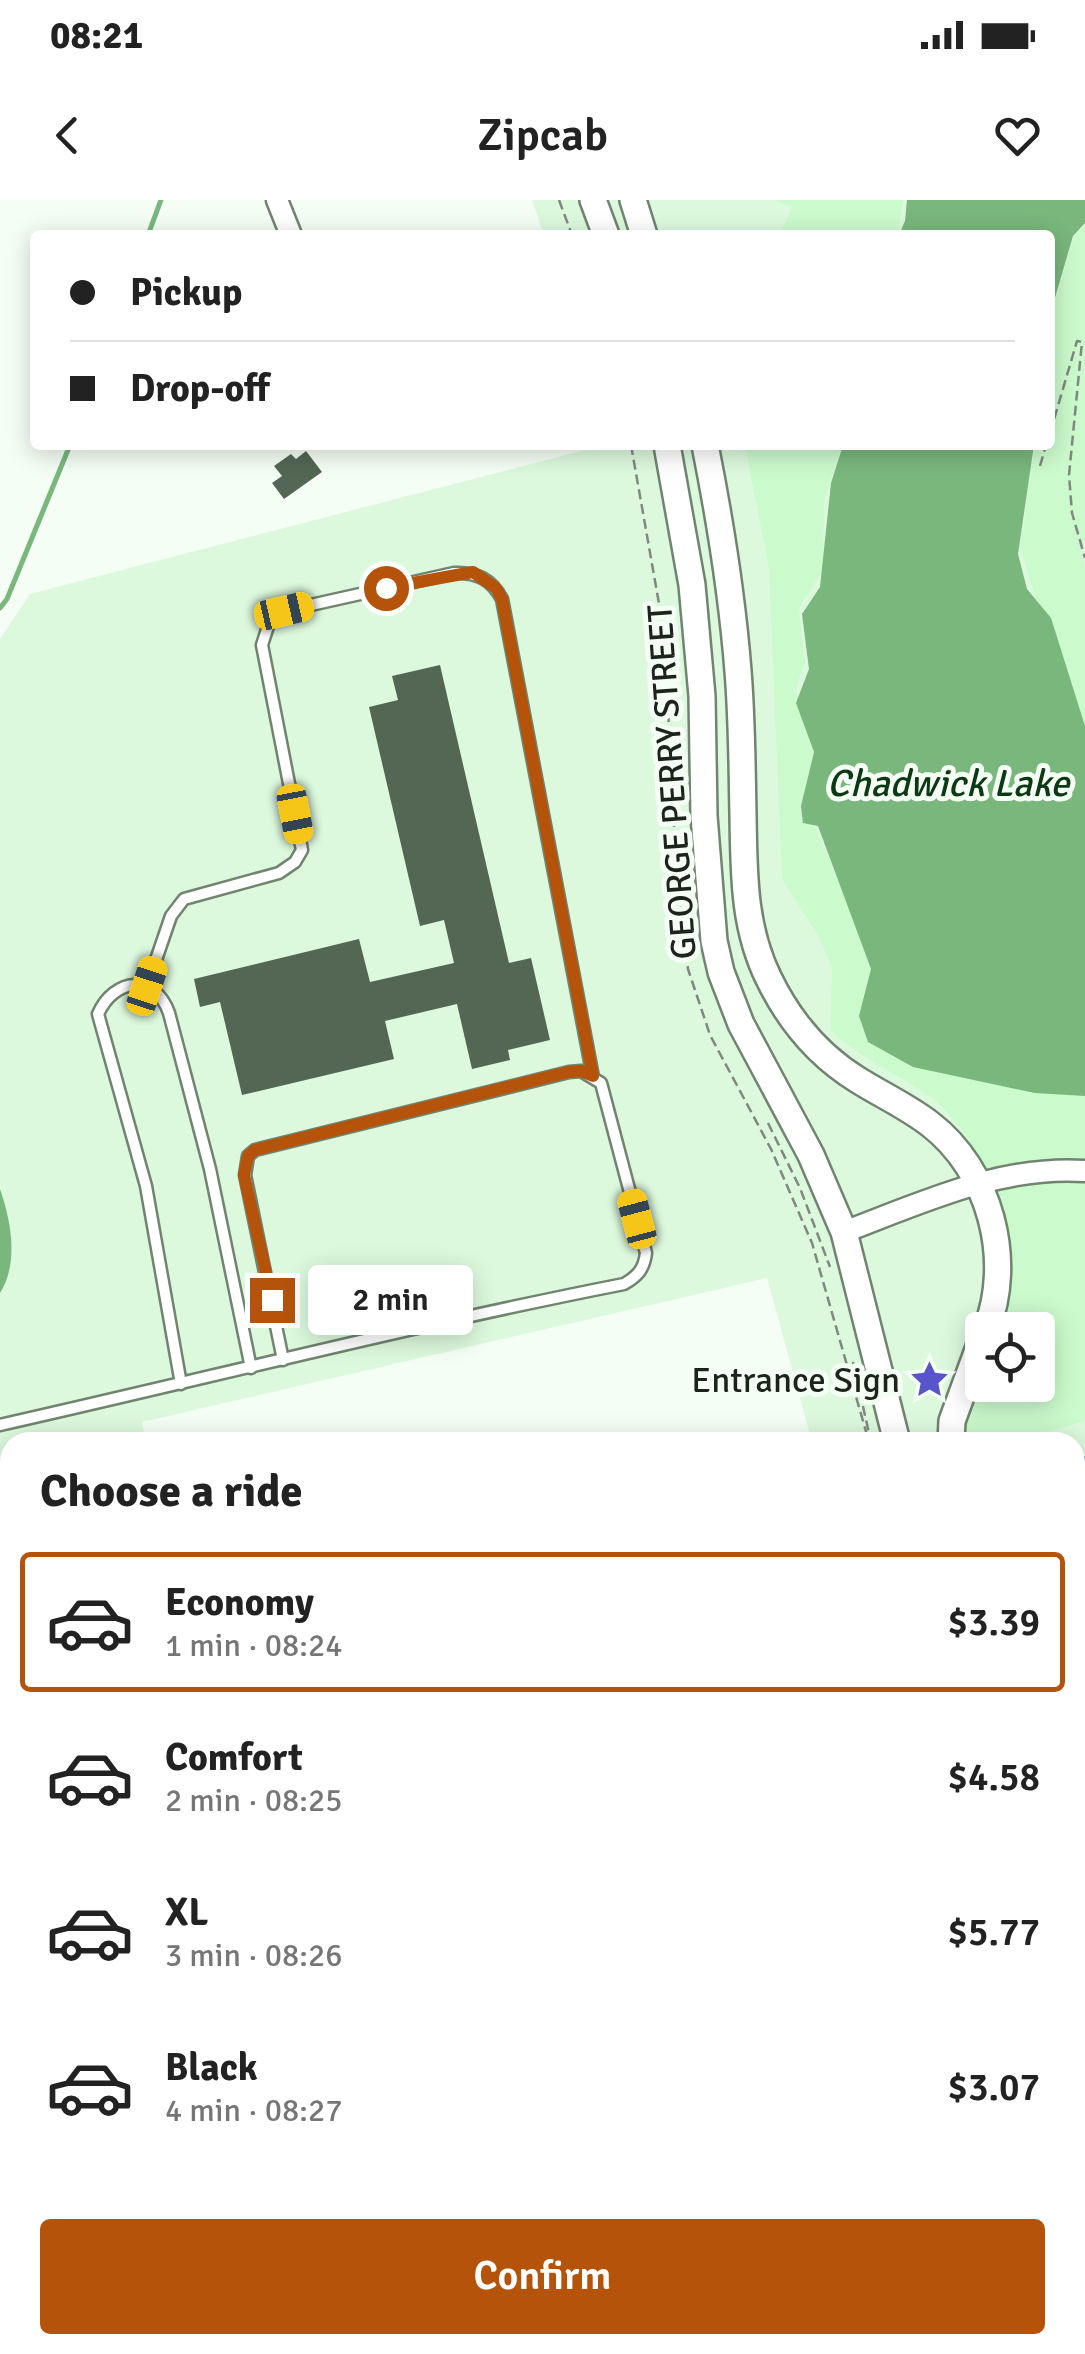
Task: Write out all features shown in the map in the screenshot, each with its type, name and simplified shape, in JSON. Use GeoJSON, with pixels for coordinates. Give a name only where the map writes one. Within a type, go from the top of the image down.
{"type":"FeatureCollection","features":[{"type":"Feature","properties":{"kind":"street"},"geometry":{"type":"LineString","coordinates":[[278,200],[290,230]]}},
{"type":"Feature","properties":{"kind":"street"},"geometry":{"type":"LineString","coordinates":[[593,200],[604,230]]}},
{"type":"Feature","properties":{"kind":"street"},"geometry":{"type":"LineString","coordinates":[[632,200],[642,230]]}},
{"type":"Feature","properties":{"kind":"street","name":"GEORGE PERRY STREET"},"geometry":{"type":"LineString","coordinates":[[668,450],[696,617],[706,864],[721,972],[741,1024],[811,1154],[844,1232],[894,1432]]}},
{"type":"Feature","properties":{"kind":"street","name":"GEORGE PERRY STREET"},"geometry":{"type":"LineString","coordinates":[[707,450],[738,672],[745,892],[758,953],[779,996],[818,1049],[854,1078],[930,1124],[957,1150],[993,1224],[998,1262],[992,1312]]}},
{"type":"Feature","properties":{"kind":"street"},"geometry":{"type":"LineString","coordinates":[[844,1232],[976,1183],[1017,1174],[1085,1171]]}},
{"type":"Feature","properties":{"kind":"street"},"geometry":{"type":"LineString","coordinates":[[951,1432],[965,1385]]}},
{"type":"Feature","properties":{"kind":"lane"},"geometry":{"type":"LineString","coordinates":[[147,986],[170,916],[184,899],[279,873],[295,862],[302,850],[262,645],[270,620],[284,611],[473,572],[496,588],[502,599],[593,1076]]}},
{"type":"Feature","properties":{"kind":"lane"},"geometry":{"type":"LineString","coordinates":[[180,1384],[142,1170],[98,1014],[102,1003],[114,992],[130,986],[158,991],[170,1013],[210,1170],[251,1368]]}},
{"type":"Feature","properties":{"kind":"lane"},"geometry":{"type":"LineString","coordinates":[[0,1425],[251,1368],[504,1307],[624,1284],[637,1277],[646,1253],[600,1083],[581,1071],[568,1072],[255,1150],[248,1156],[244,1175],[284,1360]]}},
{"type":"Feature","properties":{"kind":"path"},"geometry":{"type":"LineString","coordinates":[[558,200],[570,230]]}},
{"type":"Feature","properties":{"kind":"path"},"geometry":{"type":"LineString","coordinates":[[1055,416],[1077,341],[1082,342],[1069,476],[1072,512],[1085,558]]}},
{"type":"Feature","properties":{"kind":"path"},"geometry":{"type":"LineString","coordinates":[[1040,466],[1045,450]]}},
{"type":"Feature","properties":{"kind":"shaded area"},"geometry":{"type":"Polygon","coordinates":[[[532,200],[1085,200],[1085,1432],[809,1432],[767,1278],[142,1422],[144,1432],[0,1432],[0,639],[30,594],[585,450],[1055,450],[1055,230],[542,230],[532,200]]]}},
{"type":"Feature","properties":{"kind":"shaded area"},"geometry":{"type":"Polygon","coordinates":[[[775,200],[903,200],[898,230],[782,230],[792,208],[775,200]]]}},
{"type":"Feature","properties":{"kind":"shaded area"},"geometry":{"type":"Polygon","coordinates":[[[1085,225],[1085,540],[1081,551],[1085,568],[1085,741],[1020,548],[1034,450],[1055,450],[1055,301],[1074,237],[1085,225]]]}},
{"type":"Feature","properties":{"kind":"shaded area"},"geometry":{"type":"Polygon","coordinates":[[[746,450],[840,450],[824,501],[823,570],[799,608],[805,662],[795,691],[813,752],[801,807],[816,829],[868,961],[870,970],[862,1013],[1085,1094],[1085,1421],[1047,1432],[964,1432],[971,1402],[1055,1402],[1055,1312],[1000,1312],[1007,1267],[1006,1227],[981,1162],[941,1106],[853,1049],[831,1030],[832,967],[818,935],[782,879],[769,569],[746,450]]]}},
{"type":"Feature","properties":{"kind":"water"},"geometry":{"type":"Polygon","coordinates":[[[907,200],[1085,200],[1085,223],[1073,236],[1055,298],[1055,230],[901,230],[907,200]]]}},
{"type":"Feature","properties":{"kind":"water","name":"Chadwick Lake"},"geometry":{"type":"Polygon","coordinates":[[[841,450],[1033,450],[1018,554],[1027,589],[1051,618],[1085,726],[1085,1096],[1035,1093],[913,1067],[868,1042],[859,1016],[871,969],[818,826],[803,823],[801,806],[814,752],[796,703],[809,669],[802,614],[820,587],[831,483],[841,450]]]}},
{"type":"Feature","properties":{"kind":"water"},"geometry":{"type":"Polygon","coordinates":[[[0,1189],[10,1228],[11,1255],[0,1293],[0,1189]]]}},
{"type":"Feature","properties":{"kind":"building"},"geometry":{"type":"Polygon","coordinates":[[[306,451],[322,472],[284,499],[272,483],[282,476],[274,466],[291,454],[296,459],[306,451]]]}},
{"type":"Feature","properties":{"kind":"building"},"geometry":{"type":"Polygon","coordinates":[[[440,665],[509,963],[531,958],[550,1040],[508,1050],[510,1060],[472,1069],[457,1004],[385,1021],[394,1059],[242,1095],[220,1002],[200,1007],[194,979],[359,939],[370,982],[454,963],[444,920],[420,926],[369,707],[398,700],[392,676],[440,665]]]}},
{"type":"Feature","properties":{"kind":"waterway"},"geometry":{"type":"LineString","coordinates":[[150,230],[161,200]]}},
{"type":"Feature","properties":{"kind":"waterway"},"geometry":{"type":"LineString","coordinates":[[0,608],[68,450]]}},
{"type":"Feature","properties":{"kind":"place","name":"Entrance Sign"},"geometry":{"type":"Point","coordinates":[930,1380]}},
{"type":"Feature","properties":{"kind":"route"},"geometry":{"type":"LineString","coordinates":[[272,1300],[244,1175],[244,1165],[255,1150],[568,1072],[581,1071],[593,1076],[502,599],[496,588],[473,572],[386,588]]}}]}
